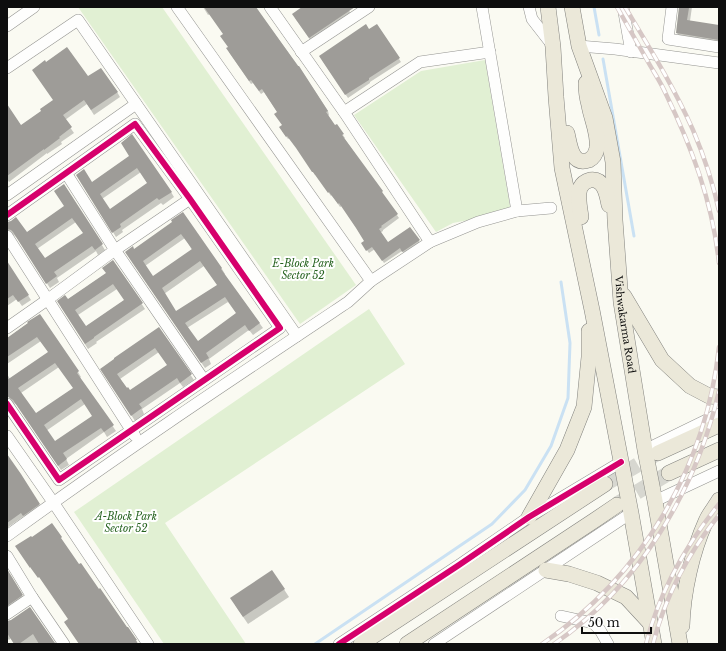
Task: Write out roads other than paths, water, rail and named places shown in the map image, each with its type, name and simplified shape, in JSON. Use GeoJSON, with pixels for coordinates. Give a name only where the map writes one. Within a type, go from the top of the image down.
{"type":"FeatureCollection","features":[{"type":"Feature","properties":{"kind":"main road"},"geometry":{"type":"LineString","coordinates":[[548,7],[554,47],[556,98],[562,168],[591,306],[631,513],[654,644]]}},
{"type":"Feature","properties":{"kind":"main road","name":"Vishwakarma Road"},"geometry":{"type":"LineString","coordinates":[[572,7],[581,52],[605,118],[613,162],[620,290],[652,451],[655,501],[681,644]]}},
{"type":"Feature","properties":{"kind":"main road"},"geometry":{"type":"LineString","coordinates":[[556,98],[566,122],[572,152],[576,159],[582,162],[591,159],[596,153],[597,146],[581,52]]}},
{"type":"Feature","properties":{"kind":"main road"},"geometry":{"type":"LineString","coordinates":[[582,262],[583,236],[579,197],[580,188],[586,182],[598,180],[603,186],[607,193],[615,220]]}},
{"type":"Feature","properties":{"kind":"main road"},"geometry":{"type":"LineString","coordinates":[[620,290],[662,360],[690,386],[709,396],[719,397]]}},
{"type":"Feature","properties":{"kind":"main road"},"geometry":{"type":"LineString","coordinates":[[530,517],[567,450],[584,407],[589,357],[588,318],[591,306]]}},
{"type":"Feature","properties":{"kind":"main road"},"geometry":{"type":"LineString","coordinates":[[652,451],[719,425]]}},
{"type":"Feature","properties":{"kind":"main road"},"geometry":{"type":"LineString","coordinates":[[670,473],[719,450]]}},
{"type":"Feature","properties":{"kind":"main road"},"geometry":{"type":"LineString","coordinates":[[361,644],[605,484]]}},
{"type":"Feature","properties":{"kind":"main road"},"geometry":{"type":"LineString","coordinates":[[681,644],[682,619],[692,560],[706,520],[719,500]]}},
{"type":"Feature","properties":{"kind":"main road"},"geometry":{"type":"LineString","coordinates":[[407,644],[616,505]]}},
{"type":"Feature","properties":{"kind":"main road"},"geometry":{"type":"LineString","coordinates":[[546,570],[569,574],[597,583],[626,597],[650,623]]}},
{"type":"Feature","properties":{"kind":"street"},"geometry":{"type":"LineString","coordinates":[[7,26],[34,7]]}},
{"type":"Feature","properties":{"kind":"street"},"geometry":{"type":"LineString","coordinates":[[177,7],[371,281]]}},
{"type":"Feature","properties":{"kind":"street"},"geometry":{"type":"LineString","coordinates":[[270,7],[344,112],[430,242]]}},
{"type":"Feature","properties":{"kind":"street"},"geometry":{"type":"LineString","coordinates":[[482,7],[518,211]]}},
{"type":"Feature","properties":{"kind":"street"},"geometry":{"type":"LineString","coordinates":[[529,7],[532,19],[554,47]]}},
{"type":"Feature","properties":{"kind":"street"},"geometry":{"type":"LineString","coordinates":[[623,7],[631,52]]}},
{"type":"Feature","properties":{"kind":"street"},"geometry":{"type":"LineString","coordinates":[[672,7],[668,39],[719,47]]}},
{"type":"Feature","properties":{"kind":"street"},"geometry":{"type":"LineString","coordinates":[[302,52],[362,9]]}},
{"type":"Feature","properties":{"kind":"street"},"geometry":{"type":"LineString","coordinates":[[7,68],[78,20],[296,336]]}},
{"type":"Feature","properties":{"kind":"street"},"geometry":{"type":"LineString","coordinates":[[344,112],[420,62],[490,52]]}},
{"type":"Feature","properties":{"kind":"street"},"geometry":{"type":"LineString","coordinates":[[581,52],[631,52],[719,63]]}},
{"type":"Feature","properties":{"kind":"street"},"geometry":{"type":"LineString","coordinates":[[7,195],[136,104]]}},
{"type":"Feature","properties":{"kind":"street"},"geometry":{"type":"LineString","coordinates":[[7,215],[135,124],[190,199],[280,328],[59,480],[7,404]]}},
{"type":"Feature","properties":{"kind":"street"},"geometry":{"type":"LineString","coordinates":[[66,173],[115,250],[204,380]]}},
{"type":"Feature","properties":{"kind":"street"},"geometry":{"type":"LineString","coordinates":[[7,328],[48,300],[115,250],[190,199]]}},
{"type":"Feature","properties":{"kind":"street"},"geometry":{"type":"LineString","coordinates":[[7,536],[53,502],[140,442],[348,302],[371,281],[430,242],[478,222],[518,211],[550,208]]}},
{"type":"Feature","properties":{"kind":"street"},"geometry":{"type":"LineString","coordinates":[[7,236],[140,442]]}},
{"type":"Feature","properties":{"kind":"street"},"geometry":{"type":"LineString","coordinates":[[652,451],[719,414]]}},
{"type":"Feature","properties":{"kind":"street"},"geometry":{"type":"LineString","coordinates":[[7,436],[148,644]]}},
{"type":"Feature","properties":{"kind":"street"},"geometry":{"type":"LineString","coordinates":[[339,644],[530,517],[621,462]]}},
{"type":"Feature","properties":{"kind":"street"},"geometry":{"type":"LineString","coordinates":[[655,501],[719,471]]}},
{"type":"Feature","properties":{"kind":"street"},"geometry":{"type":"LineString","coordinates":[[434,644],[631,513]]}},
{"type":"Feature","properties":{"kind":"street"},"geometry":{"type":"LineString","coordinates":[[7,556],[64,644]]}},
{"type":"Feature","properties":{"kind":"street"},"geometry":{"type":"LineString","coordinates":[[7,614],[32,596]]}},
{"type":"Feature","properties":{"kind":"street"},"geometry":{"type":"LineString","coordinates":[[561,616],[593,623],[600,630],[608,644]]}},
{"type":"Feature","properties":{"kind":"waterway"},"geometry":{"type":"LineString","coordinates":[[594,7],[599,35]]}},
{"type":"Feature","properties":{"kind":"waterway"},"geometry":{"type":"LineString","coordinates":[[603,59],[634,236]]}},
{"type":"Feature","properties":{"kind":"waterway"},"geometry":{"type":"LineString","coordinates":[[315,644],[492,524],[525,490],[551,446],[568,398],[570,343],[561,282]]}},
{"type":"Feature","properties":{"kind":"tunnel"},"geometry":{"type":"LineString","coordinates":[[605,484],[658,453]]}},
{"type":"Feature","properties":{"kind":"tunnel"},"geometry":{"type":"LineString","coordinates":[[617,504],[669,473]]}},
{"type":"Feature","properties":{"kind":"railway"},"geometry":{"type":"LineString","coordinates":[[617,7],[663,88],[684,133],[700,175],[706,196],[716,240],[719,263]]}},
{"type":"Feature","properties":{"kind":"railway"},"geometry":{"type":"LineString","coordinates":[[625,7],[686,114],[708,170],[719,211]]}},
{"type":"Feature","properties":{"kind":"railway"},"geometry":{"type":"LineString","coordinates":[[542,644],[578,617],[610,586],[639,552],[663,515],[684,476],[700,434],[712,391],[719,347]]}},
{"type":"Feature","properties":{"kind":"railway"},"geometry":{"type":"LineString","coordinates":[[554,644],[585,620],[613,594],[638,564],[660,532],[679,499],[696,464],[709,428],[719,391]]}},
{"type":"Feature","properties":{"kind":"railway"},"geometry":{"type":"LineString","coordinates":[[646,644],[658,606],[675,570],[696,536],[719,504]]}},
{"type":"Feature","properties":{"kind":"railway"},"geometry":{"type":"LineString","coordinates":[[653,644],[664,609],[679,576],[698,544],[719,515]]}},
{"type":"Feature","properties":{"kind":"park label","name":"E-Block Park Sector 52"},"geometry":{"type":"Point","coordinates":[303,268]}},
{"type":"Feature","properties":{"kind":"park label","name":"A-Block Park Sector 52"},"geometry":{"type":"Point","coordinates":[126,522]}}]}
